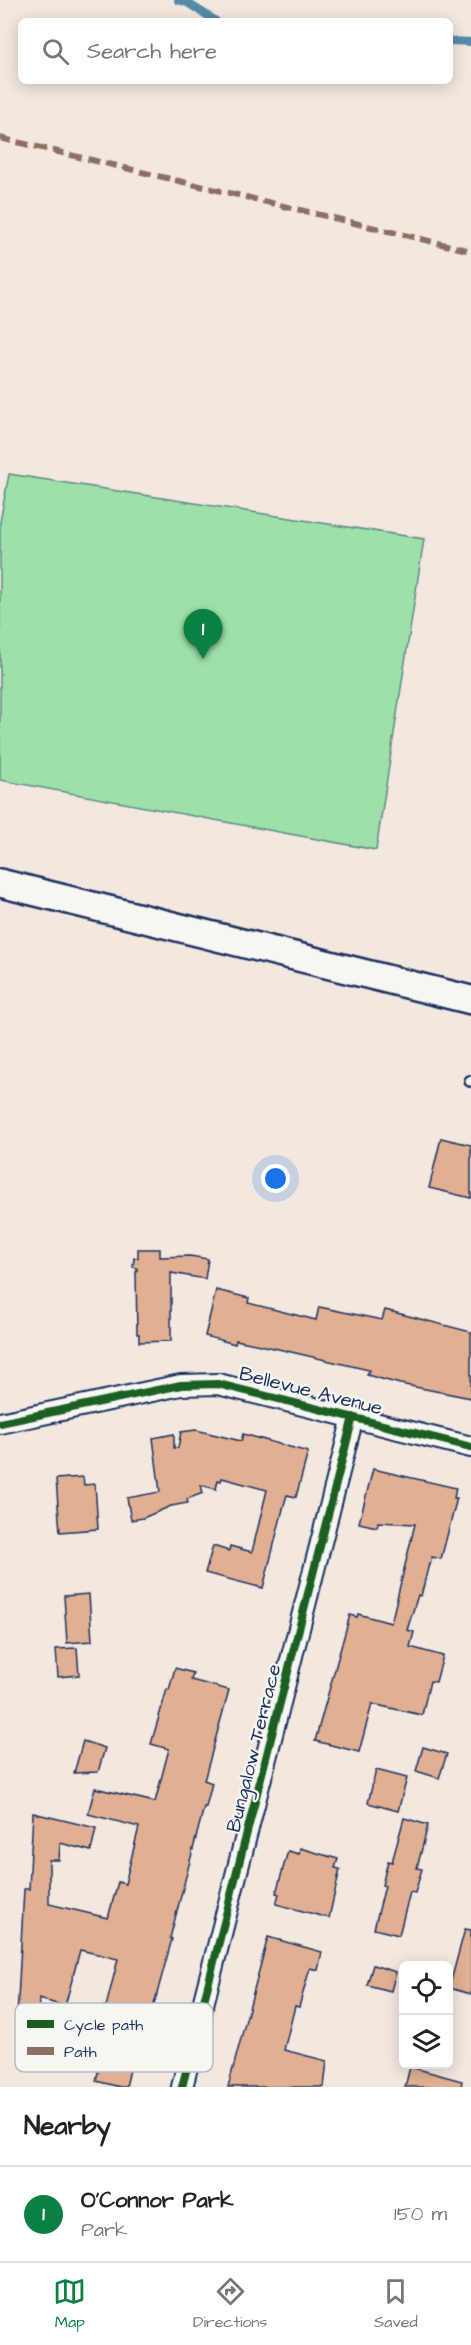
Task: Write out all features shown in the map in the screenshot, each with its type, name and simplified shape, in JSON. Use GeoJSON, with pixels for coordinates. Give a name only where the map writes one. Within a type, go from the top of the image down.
{"type":"FeatureCollection","features":[{"type":"Feature","properties":{"kind":"main road"},"geometry":{"type":"LineString","coordinates":[[0,883],[471,1000]]}},
{"type":"Feature","properties":{"kind":"street","name":"Bellevue Avenue"},"geometry":{"type":"LineString","coordinates":[[0,1423],[181,1385],[218,1384],[471,1447]]}},
{"type":"Feature","properties":{"kind":"street","name":"Bungalow Terrace"},"geometry":{"type":"LineString","coordinates":[[203,2003],[353,1417]]}},
{"type":"Feature","properties":{"kind":"street","name":"Bungalow Terrace"},"geometry":{"type":"LineString","coordinates":[[182,2087],[186,2072]]}},
{"type":"Feature","properties":{"kind":"green space"},"geometry":{"type":"Polygon","coordinates":[[[9,474],[424,539],[376,850],[0,780],[0,522],[9,474]]]}},
{"type":"Feature","properties":{"kind":"building"},"geometry":{"type":"Polygon","coordinates":[[[441,1138],[471,1145],[471,1198],[429,1188],[441,1138]]]}},
{"type":"Feature","properties":{"kind":"building"},"geometry":{"type":"Polygon","coordinates":[[[138,1249],[160,1249],[160,1257],[190,1256],[208,1259],[205,1279],[171,1273],[171,1341],[139,1342],[137,1268],[133,1267],[134,1258],[138,1258],[138,1249]]]}},
{"type":"Feature","properties":{"kind":"building"},"geometry":{"type":"Polygon","coordinates":[[[216,1290],[249,1298],[248,1303],[316,1320],[319,1307],[382,1320],[385,1310],[471,1332],[471,1398],[367,1375],[369,1370],[236,1340],[235,1344],[205,1336],[216,1290]]]}},
{"type":"Feature","properties":{"kind":"building"},"geometry":{"type":"Polygon","coordinates":[[[196,1430],[241,1441],[243,1434],[308,1452],[296,1497],[287,1495],[263,1588],[205,1573],[213,1546],[229,1551],[230,1546],[252,1552],[267,1490],[222,1478],[221,1481],[218,1480],[216,1489],[201,1485],[203,1493],[187,1499],[188,1503],[171,1506],[143,1518],[131,1520],[127,1498],[160,1492],[153,1438],[174,1434],[174,1448],[178,1448],[181,1432],[196,1430]]]}},
{"type":"Feature","properties":{"kind":"building"},"geometry":{"type":"Polygon","coordinates":[[[373,1469],[456,1488],[454,1498],[457,1498],[441,1559],[432,1557],[421,1596],[418,1595],[407,1630],[414,1632],[410,1647],[443,1656],[436,1682],[430,1681],[422,1715],[372,1704],[359,1752],[315,1741],[350,1615],[357,1617],[358,1614],[391,1623],[415,1524],[378,1522],[377,1527],[359,1523],[373,1469]]]}},
{"type":"Feature","properties":{"kind":"building"},"geometry":{"type":"Polygon","coordinates":[[[83,1477],[84,1485],[95,1484],[98,1529],[60,1532],[56,1479],[83,1477]]]}},
{"type":"Feature","properties":{"kind":"building"},"geometry":{"type":"Polygon","coordinates":[[[89,1594],[92,1641],[67,1643],[64,1596],[89,1594]]]}},
{"type":"Feature","properties":{"kind":"building"},"geometry":{"type":"Polygon","coordinates":[[[77,1648],[79,1675],[58,1677],[56,1649],[77,1648]]]}},
{"type":"Feature","properties":{"kind":"building"},"geometry":{"type":"Polygon","coordinates":[[[175,1668],[193,1673],[191,1680],[229,1690],[204,1780],[212,1783],[154,2003],[107,2003],[118,1959],[80,1950],[66,2003],[39,1999],[39,2003],[18,2003],[24,1889],[29,1889],[33,1813],[96,1828],[91,1851],[60,1843],[59,1860],[49,1860],[49,1904],[108,1918],[118,1882],[125,1884],[139,1827],[88,1814],[95,1788],[155,1802],[169,1749],[151,1744],[167,1689],[169,1690],[175,1668]]]}},
{"type":"Feature","properties":{"kind":"building"},"geometry":{"type":"Polygon","coordinates":[[[83,1741],[105,1748],[98,1772],[74,1773],[83,1741]]]}},
{"type":"Feature","properties":{"kind":"building"},"geometry":{"type":"Polygon","coordinates":[[[423,1747],[447,1754],[439,1778],[416,1771],[423,1747]]]}},
{"type":"Feature","properties":{"kind":"building"},"geometry":{"type":"Polygon","coordinates":[[[376,1770],[407,1778],[398,1811],[368,1803],[376,1770]]]}},
{"type":"Feature","properties":{"kind":"building"},"geometry":{"type":"Polygon","coordinates":[[[404,1818],[428,1825],[417,1868],[422,1869],[415,1893],[410,1892],[399,1935],[374,1929],[385,1886],[382,1885],[388,1861],[392,1862],[404,1818]]]}},
{"type":"Feature","properties":{"kind":"building"},"geometry":{"type":"Polygon","coordinates":[[[300,1848],[338,1859],[335,1868],[340,1869],[329,1918],[276,1904],[279,1894],[276,1893],[288,1851],[299,1854],[300,1848]]]}},
{"type":"Feature","properties":{"kind":"building"},"geometry":{"type":"Polygon","coordinates":[[[465,1929],[471,1930],[471,1994],[453,1989],[453,1973],[465,1929]]]}},
{"type":"Feature","properties":{"kind":"building"},"geometry":{"type":"Polygon","coordinates":[[[268,1937],[322,1952],[318,1970],[310,1968],[299,2007],[295,2006],[284,2050],[327,2061],[324,2087],[228,2087],[268,1937]]]}},
{"type":"Feature","properties":{"kind":"building"},"geometry":{"type":"Polygon","coordinates":[[[373,1965],[396,1972],[391,1991],[367,1985],[373,1965]]]}},
{"type":"Feature","properties":{"kind":"building"},"geometry":{"type":"Polygon","coordinates":[[[410,2069],[462,2081],[461,2087],[405,2087],[410,2069]]]}},
{"type":"Feature","properties":{"kind":"building"},"geometry":{"type":"Polygon","coordinates":[[[98,2072],[129,2072],[126,2087],[96,2081],[98,2072]]]}},
{"type":"Feature","properties":{"kind":"waterway"},"geometry":{"type":"LineString","coordinates":[[178,0],[186,2],[211,18]]}},
{"type":"Feature","properties":{"kind":"waterway"},"geometry":{"type":"LineString","coordinates":[[453,41],[471,42]]}},
{"type":"Feature","properties":{"kind":"marked path"},"geometry":{"type":"LineString","coordinates":[[0,138],[471,251]]}},
{"type":"Feature","properties":{"kind":"cycle path"},"geometry":{"type":"LineString","coordinates":[[0,1423],[181,1385],[218,1384],[471,1447]]}},
{"type":"Feature","properties":{"kind":"cycle path"},"geometry":{"type":"LineString","coordinates":[[203,2003],[353,1417]]}},
{"type":"Feature","properties":{"kind":"cycle path"},"geometry":{"type":"LineString","coordinates":[[182,2087],[186,2072]]}},
{"type":"Feature","properties":{"kind":"place","name":"O'Connor Park"},"geometry":{"type":"Point","coordinates":[203,659]}}]}
